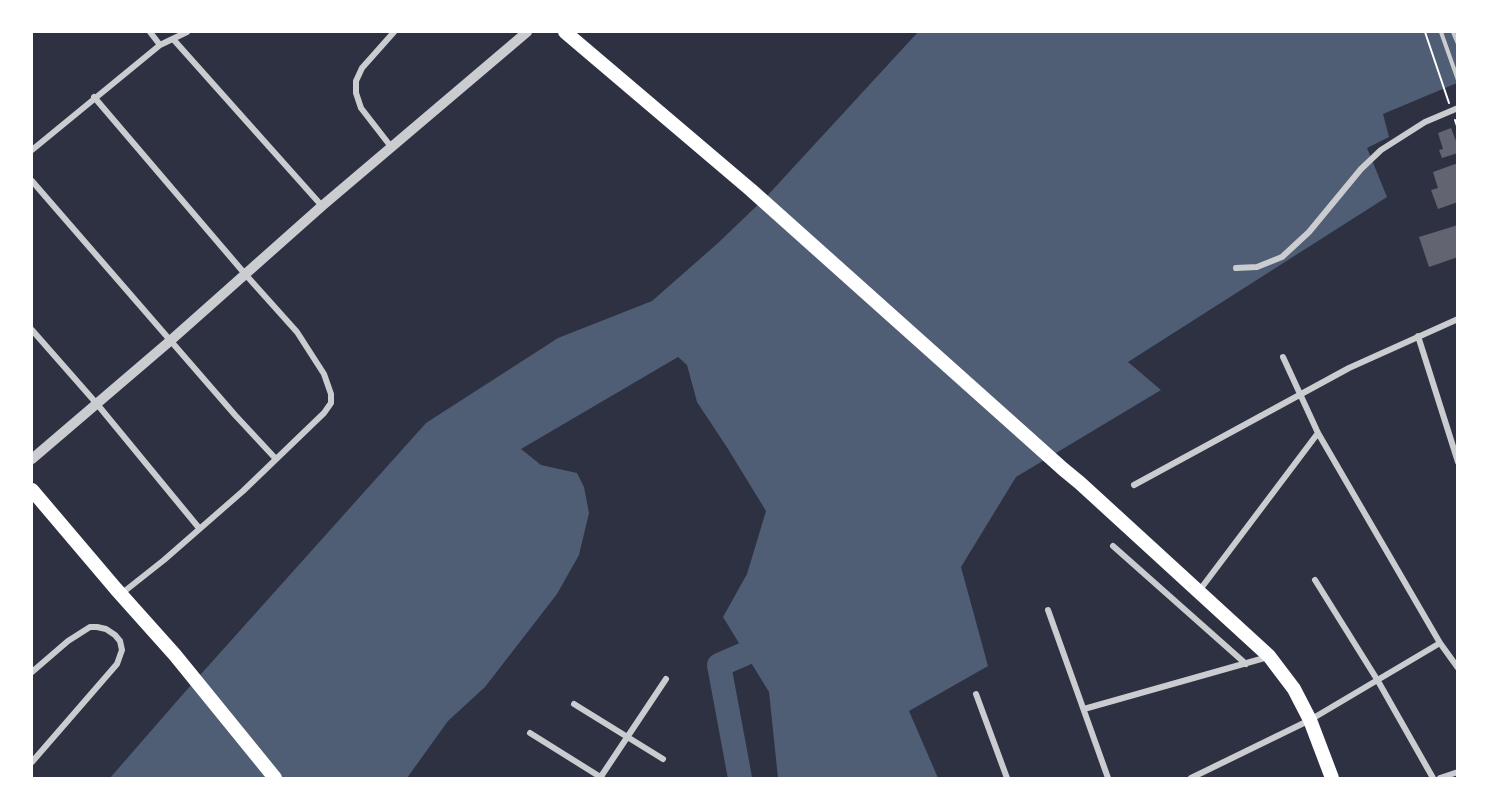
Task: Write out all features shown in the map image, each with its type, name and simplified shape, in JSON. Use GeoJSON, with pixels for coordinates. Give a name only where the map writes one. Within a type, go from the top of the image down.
{"type":"FeatureCollection","features":[{"type":"Feature","properties":{"kind":"main road"},"geometry":{"type":"LineString","coordinates":[[566,32],[751,190],[1080,483],[1269,656],[1294,689],[1310,720],[1332,778]]}},
{"type":"Feature","properties":{"kind":"main road"},"geometry":{"type":"LineString","coordinates":[[32,490],[175,655],[275,778]]}},
{"type":"Feature","properties":{"kind":"street"},"geometry":{"type":"LineString","coordinates":[[150,32],[160,45]]}},
{"type":"Feature","properties":{"kind":"street"},"geometry":{"type":"LineString","coordinates":[[32,150],[160,45],[188,32]]}},
{"type":"Feature","properties":{"kind":"street"},"geometry":{"type":"LineString","coordinates":[[392,148],[361,108],[356,93],[356,81],[362,68],[394,32]]}},
{"type":"Feature","properties":{"kind":"street"},"geometry":{"type":"LineString","coordinates":[[32,459],[170,341],[322,206],[527,32]]}},
{"type":"Feature","properties":{"kind":"street"},"geometry":{"type":"LineString","coordinates":[[173,39],[322,206]]}},
{"type":"Feature","properties":{"kind":"street"},"geometry":{"type":"LineString","coordinates":[[94,97],[297,332],[324,374],[331,394],[331,403],[324,413],[243,491],[121,595]]}},
{"type":"Feature","properties":{"kind":"street"},"geometry":{"type":"LineString","coordinates":[[1236,268],[1257,267],[1282,257],[1309,232],[1360,169],[1381,150],[1425,122],[1458,108]]}},
{"type":"Feature","properties":{"kind":"street"},"geometry":{"type":"LineString","coordinates":[[32,181],[275,458]]}},
{"type":"Feature","properties":{"kind":"street"},"geometry":{"type":"LineString","coordinates":[[1134,485],[1349,368],[1458,320]]}},
{"type":"Feature","properties":{"kind":"street"},"geometry":{"type":"LineString","coordinates":[[32,330],[199,528]]}},
{"type":"Feature","properties":{"kind":"street"},"geometry":{"type":"LineString","coordinates":[[1418,336],[1458,462]]}},
{"type":"Feature","properties":{"kind":"street"},"geometry":{"type":"LineString","coordinates":[[1283,357],[1318,434],[1440,643],[1458,668]]}},
{"type":"Feature","properties":{"kind":"street"},"geometry":{"type":"LineString","coordinates":[[1198,592],[1318,434]]}},
{"type":"Feature","properties":{"kind":"street"},"geometry":{"type":"LineString","coordinates":[[1113,546],[1246,664]]}},
{"type":"Feature","properties":{"kind":"street"},"geometry":{"type":"LineString","coordinates":[[1315,580],[1378,681],[1433,778]]}},
{"type":"Feature","properties":{"kind":"street"},"geometry":{"type":"LineString","coordinates":[[1048,610],[1108,778]]}},
{"type":"Feature","properties":{"kind":"street"},"geometry":{"type":"LineString","coordinates":[[32,672],[83,631],[97,627],[106,629],[120,641],[122,650],[117,664],[32,762]]}},
{"type":"Feature","properties":{"kind":"street"},"geometry":{"type":"LineString","coordinates":[[1191,778],[1310,720],[1440,643]]}},
{"type":"Feature","properties":{"kind":"street"},"geometry":{"type":"LineString","coordinates":[[1084,709],[1269,656]]}},
{"type":"Feature","properties":{"kind":"street"},"geometry":{"type":"LineString","coordinates":[[530,733],[601,778],[666,679]]}},
{"type":"Feature","properties":{"kind":"street"},"geometry":{"type":"LineString","coordinates":[[976,694],[1007,778]]}},
{"type":"Feature","properties":{"kind":"street"},"geometry":{"type":"LineString","coordinates":[[574,704],[663,759]]}},
{"type":"Feature","properties":{"kind":"street"},"geometry":{"type":"LineString","coordinates":[[1440,778],[1458,772]]}},
{"type":"Feature","properties":{"kind":"lane"},"geometry":{"type":"LineString","coordinates":[[1441,32],[1458,80]]}},
{"type":"Feature","properties":{"kind":"lane"},"geometry":{"type":"LineString","coordinates":[[1453,32],[1458,44]]}},
{"type":"Feature","properties":{"kind":"path"},"geometry":{"type":"LineString","coordinates":[[1425,32],[1446,93]]}},
{"type":"Feature","properties":{"kind":"water"},"geometry":{"type":"Polygon","coordinates":[[[918,32],[1457,32],[1457,83],[1383,114],[1389,137],[1367,148],[1387,197],[1128,362],[1161,390],[1016,477],[961,567],[988,666],[909,711],[938,778],[778,778],[769,692],[723,617],[747,574],[766,511],[697,402],[687,365],[678,357],[521,449],[541,465],[577,473],[584,487],[589,513],[579,555],[557,594],[485,687],[448,721],[407,778],[110,778],[426,423],[558,338],[652,301],[767,196],[918,32]]]}},
{"type":"Feature","properties":{"kind":"building"},"geometry":{"type":"Polygon","coordinates":[[[1451,128],[1458,146],[1458,153],[1442,158],[1439,150],[1443,149],[1438,133],[1451,128]]]}},
{"type":"Feature","properties":{"kind":"building"},"geometry":{"type":"Polygon","coordinates":[[[1458,163],[1458,202],[1438,209],[1431,190],[1438,188],[1433,172],[1458,163]]]}},
{"type":"Feature","properties":{"kind":"building"},"geometry":{"type":"Polygon","coordinates":[[[1458,225],[1458,257],[1429,267],[1419,237],[1458,225]]]}},
{"type":"Feature","properties":{"kind":"waterway"},"geometry":{"type":"LineString","coordinates":[[740,778],[719,665],[765,645],[766,634]]}}]}
